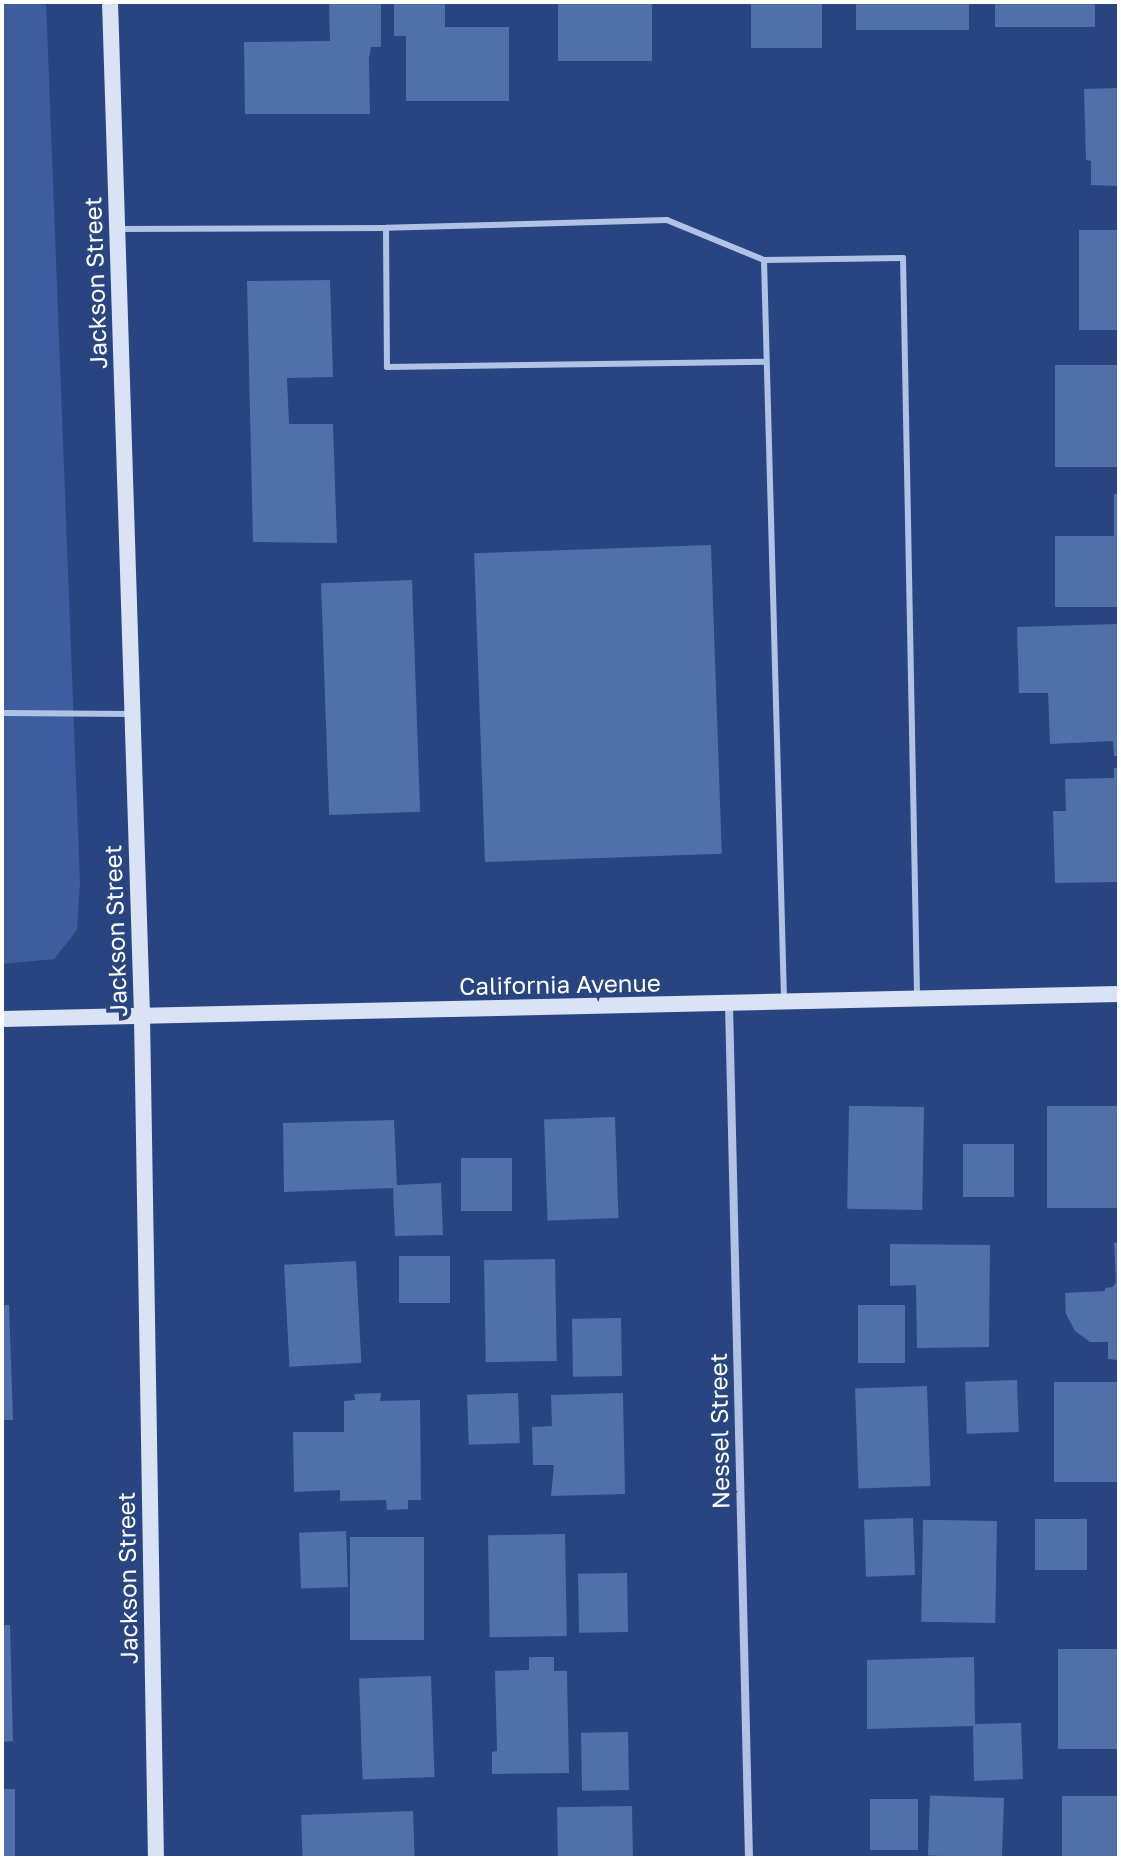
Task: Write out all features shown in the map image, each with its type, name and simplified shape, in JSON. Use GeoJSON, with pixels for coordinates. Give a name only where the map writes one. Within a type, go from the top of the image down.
{"type":"FeatureCollection","features":[{"type":"Feature","properties":{"kind":"main road","name":"Jackson Street"},"geometry":{"type":"LineString","coordinates":[[110,2],[142,1017],[156,1858]]}},
{"type":"Feature","properties":{"kind":"main road","name":"California Avenue"},"geometry":{"type":"LineString","coordinates":[[2,1019],[1119,994]]}},
{"type":"Feature","properties":{"kind":"street","name":"Nessel Street"},"geometry":{"type":"LineString","coordinates":[[729,1004],[749,1858]]}},
{"type":"Feature","properties":{"kind":"lane"},"geometry":{"type":"LineString","coordinates":[[117,229],[386,228],[667,220],[764,260],[903,258],[917,999]]}},
{"type":"Feature","properties":{"kind":"lane"},"geometry":{"type":"LineString","coordinates":[[386,228],[387,367],[766,362]]}},
{"type":"Feature","properties":{"kind":"lane"},"geometry":{"type":"LineString","coordinates":[[764,260],[784,1003]]}},
{"type":"Feature","properties":{"kind":"lane"},"geometry":{"type":"LineString","coordinates":[[2,713],[132,714]]}},
{"type":"Feature","properties":{"kind":"shaded area"},"geometry":{"type":"Polygon","coordinates":[[[2,2],[46,2],[80,883],[77,930],[54,959],[2,964],[2,2]]]}},
{"type":"Feature","properties":{"kind":"building"},"geometry":{"type":"Polygon","coordinates":[[[329,2],[381,2],[381,47],[371,47],[369,59],[370,114],[245,114],[244,42],[330,41],[329,2]]]}},
{"type":"Feature","properties":{"kind":"building"},"geometry":{"type":"Polygon","coordinates":[[[394,2],[445,2],[445,27],[509,27],[509,101],[406,101],[406,36],[394,36],[394,2]]]}},
{"type":"Feature","properties":{"kind":"building"},"geometry":{"type":"Polygon","coordinates":[[[558,2],[652,2],[652,61],[558,61],[558,2]]]}},
{"type":"Feature","properties":{"kind":"building"},"geometry":{"type":"Polygon","coordinates":[[[751,2],[822,2],[822,48],[751,48],[751,2]]]}},
{"type":"Feature","properties":{"kind":"building"},"geometry":{"type":"Polygon","coordinates":[[[856,2],[969,2],[969,30],[856,30],[856,2]]]}},
{"type":"Feature","properties":{"kind":"building"},"geometry":{"type":"Polygon","coordinates":[[[995,2],[1095,2],[1095,27],[995,27],[995,2]]]}},
{"type":"Feature","properties":{"kind":"building"},"geometry":{"type":"Polygon","coordinates":[[[1119,88],[1119,186],[1091,185],[1091,161],[1086,160],[1084,89],[1119,88]]]}},
{"type":"Feature","properties":{"kind":"building"},"geometry":{"type":"Polygon","coordinates":[[[1079,230],[1119,230],[1119,330],[1079,330],[1079,230]]]}},
{"type":"Feature","properties":{"kind":"building"},"geometry":{"type":"Polygon","coordinates":[[[330,280],[333,377],[287,378],[289,424],[333,424],[337,543],[253,542],[247,281],[330,280]]]}},
{"type":"Feature","properties":{"kind":"building"},"geometry":{"type":"Polygon","coordinates":[[[1055,365],[1119,365],[1119,467],[1055,467],[1055,365]]]}},
{"type":"Feature","properties":{"kind":"building"},"geometry":{"type":"Polygon","coordinates":[[[1114,494],[1119,494],[1119,607],[1055,607],[1055,536],[1114,536],[1114,494]]]}},
{"type":"Feature","properties":{"kind":"building"},"geometry":{"type":"Polygon","coordinates":[[[711,545],[722,854],[485,862],[474,553],[711,545]]]}},
{"type":"Feature","properties":{"kind":"building"},"geometry":{"type":"Polygon","coordinates":[[[412,580],[420,812],[329,815],[321,583],[412,580]]]}},
{"type":"Feature","properties":{"kind":"building"},"geometry":{"type":"Polygon","coordinates":[[[1118,624],[1119,756],[1114,756],[1113,741],[1050,744],[1048,693],[1019,693],[1017,627],[1118,624]]]}},
{"type":"Feature","properties":{"kind":"building"},"geometry":{"type":"Polygon","coordinates":[[[1114,768],[1119,768],[1119,882],[1055,883],[1053,811],[1066,811],[1065,779],[1114,778],[1114,768]]]}},
{"type":"Feature","properties":{"kind":"building"},"geometry":{"type":"Polygon","coordinates":[[[849,1106],[924,1107],[922,1210],[847,1209],[849,1106]]]}},
{"type":"Feature","properties":{"kind":"building"},"geometry":{"type":"Polygon","coordinates":[[[1047,1106],[1119,1106],[1119,1208],[1047,1208],[1047,1106]]]}},
{"type":"Feature","properties":{"kind":"building"},"geometry":{"type":"Polygon","coordinates":[[[615,1117],[619,1218],[548,1220],[544,1119],[615,1117]]]}},
{"type":"Feature","properties":{"kind":"building"},"geometry":{"type":"Polygon","coordinates":[[[394,1120],[397,1185],[441,1183],[443,1235],[395,1236],[393,1188],[284,1192],[283,1123],[394,1120]]]}},
{"type":"Feature","properties":{"kind":"building"},"geometry":{"type":"Polygon","coordinates":[[[963,1144],[1014,1144],[1014,1197],[963,1197],[963,1144]]]}},
{"type":"Feature","properties":{"kind":"building"},"geometry":{"type":"Polygon","coordinates":[[[461,1158],[512,1158],[512,1211],[461,1211],[461,1158]]]}},
{"type":"Feature","properties":{"kind":"building"},"geometry":{"type":"Polygon","coordinates":[[[1114,1242],[1119,1244],[1119,1360],[1108,1359],[1108,1342],[1090,1342],[1075,1331],[1066,1314],[1065,1293],[1105,1291],[1105,1288],[1113,1287],[1116,1282],[1114,1242]]]}},
{"type":"Feature","properties":{"kind":"building"},"geometry":{"type":"Polygon","coordinates":[[[890,1244],[990,1245],[989,1347],[917,1348],[916,1285],[890,1286],[890,1244]]]}},
{"type":"Feature","properties":{"kind":"building"},"geometry":{"type":"Polygon","coordinates":[[[399,1256],[450,1256],[450,1303],[399,1303],[399,1256]]]}},
{"type":"Feature","properties":{"kind":"building"},"geometry":{"type":"Polygon","coordinates":[[[555,1259],[557,1361],[486,1362],[484,1260],[555,1259]]]}},
{"type":"Feature","properties":{"kind":"building"},"geometry":{"type":"Polygon","coordinates":[[[356,1261],[361,1363],[289,1367],[284,1265],[356,1261]]]}},
{"type":"Feature","properties":{"kind":"building"},"geometry":{"type":"Polygon","coordinates":[[[2,1305],[9,1305],[13,1420],[2,1420],[2,1305]]]}},
{"type":"Feature","properties":{"kind":"building"},"geometry":{"type":"Polygon","coordinates":[[[858,1305],[905,1305],[905,1363],[858,1363],[858,1305]]]}},
{"type":"Feature","properties":{"kind":"building"},"geometry":{"type":"Polygon","coordinates":[[[621,1318],[622,1376],[573,1377],[572,1319],[621,1318]]]}},
{"type":"Feature","properties":{"kind":"building"},"geometry":{"type":"Polygon","coordinates":[[[1017,1380],[1019,1432],[967,1434],[965,1382],[1017,1380]]]}},
{"type":"Feature","properties":{"kind":"building"},"geometry":{"type":"Polygon","coordinates":[[[1054,1382],[1119,1382],[1119,1482],[1054,1482],[1054,1382]]]}},
{"type":"Feature","properties":{"kind":"building"},"geometry":{"type":"Polygon","coordinates":[[[927,1386],[930,1486],[859,1488],[855,1389],[927,1386]]]}},
{"type":"Feature","properties":{"kind":"building"},"geometry":{"type":"Polygon","coordinates":[[[381,1393],[380,1401],[420,1400],[421,1500],[408,1500],[408,1509],[387,1510],[386,1500],[340,1501],[340,1490],[294,1492],[293,1432],[344,1432],[344,1401],[355,1400],[354,1394],[381,1393]]]}},
{"type":"Feature","properties":{"kind":"building"},"geometry":{"type":"Polygon","coordinates":[[[518,1393],[520,1443],[469,1445],[467,1395],[518,1393]]]}},
{"type":"Feature","properties":{"kind":"building"},"geometry":{"type":"Polygon","coordinates":[[[623,1393],[625,1494],[551,1496],[554,1465],[533,1465],[532,1427],[552,1426],[551,1395],[623,1393]]]}},
{"type":"Feature","properties":{"kind":"building"},"geometry":{"type":"Polygon","coordinates":[[[913,1518],[915,1575],[866,1577],[864,1520],[913,1518]]]}},
{"type":"Feature","properties":{"kind":"building"},"geometry":{"type":"Polygon","coordinates":[[[1035,1519],[1087,1519],[1087,1570],[1035,1570],[1035,1519]]]}},
{"type":"Feature","properties":{"kind":"building"},"geometry":{"type":"Polygon","coordinates":[[[923,1520],[997,1521],[995,1623],[921,1622],[923,1520]]]}},
{"type":"Feature","properties":{"kind":"building"},"geometry":{"type":"Polygon","coordinates":[[[346,1531],[348,1587],[301,1589],[299,1533],[346,1531]]]}},
{"type":"Feature","properties":{"kind":"building"},"geometry":{"type":"Polygon","coordinates":[[[565,1534],[567,1636],[490,1637],[488,1535],[565,1534]]]}},
{"type":"Feature","properties":{"kind":"building"},"geometry":{"type":"Polygon","coordinates":[[[350,1537],[424,1537],[424,1640],[350,1640],[350,1537]]]}},
{"type":"Feature","properties":{"kind":"building"},"geometry":{"type":"Polygon","coordinates":[[[627,1573],[628,1632],[579,1633],[578,1574],[627,1573]]]}},
{"type":"Feature","properties":{"kind":"building"},"geometry":{"type":"Polygon","coordinates":[[[2,1625],[10,1625],[13,1741],[2,1742],[2,1625]]]}},
{"type":"Feature","properties":{"kind":"building"},"geometry":{"type":"Polygon","coordinates":[[[1058,1649],[1119,1649],[1119,1749],[1058,1749],[1058,1649]]]}},
{"type":"Feature","properties":{"kind":"building"},"geometry":{"type":"Polygon","coordinates":[[[529,1657],[554,1657],[554,1671],[567,1671],[569,1773],[492,1774],[492,1752],[497,1751],[495,1671],[529,1670],[529,1657]]]}},
{"type":"Feature","properties":{"kind":"building"},"geometry":{"type":"Polygon","coordinates":[[[974,1657],[975,1724],[1021,1723],[1023,1779],[974,1781],[973,1726],[867,1729],[867,1660],[974,1657]]]}},
{"type":"Feature","properties":{"kind":"building"},"geometry":{"type":"Polygon","coordinates":[[[431,1676],[435,1777],[363,1779],[359,1679],[431,1676]]]}},
{"type":"Feature","properties":{"kind":"building"},"geometry":{"type":"Polygon","coordinates":[[[628,1732],[629,1790],[582,1791],[581,1733],[628,1732]]]}},
{"type":"Feature","properties":{"kind":"building"},"geometry":{"type":"Polygon","coordinates":[[[2,1789],[15,1789],[15,1858],[2,1858],[2,1789]]]}},
{"type":"Feature","properties":{"kind":"building"},"geometry":{"type":"Polygon","coordinates":[[[930,1795],[1004,1798],[1002,1858],[928,1855],[930,1795]]]}},
{"type":"Feature","properties":{"kind":"building"},"geometry":{"type":"Polygon","coordinates":[[[1062,1796],[1119,1796],[1119,1858],[1062,1858],[1062,1796]]]}},
{"type":"Feature","properties":{"kind":"building"},"geometry":{"type":"Polygon","coordinates":[[[870,1799],[918,1799],[918,1850],[870,1850],[870,1799]]]}},
{"type":"Feature","properties":{"kind":"building"},"geometry":{"type":"Polygon","coordinates":[[[632,1806],[633,1858],[558,1858],[557,1807],[632,1806]]]}},
{"type":"Feature","properties":{"kind":"building"},"geometry":{"type":"Polygon","coordinates":[[[413,1811],[415,1858],[303,1858],[301,1815],[413,1811]]]}}]}
